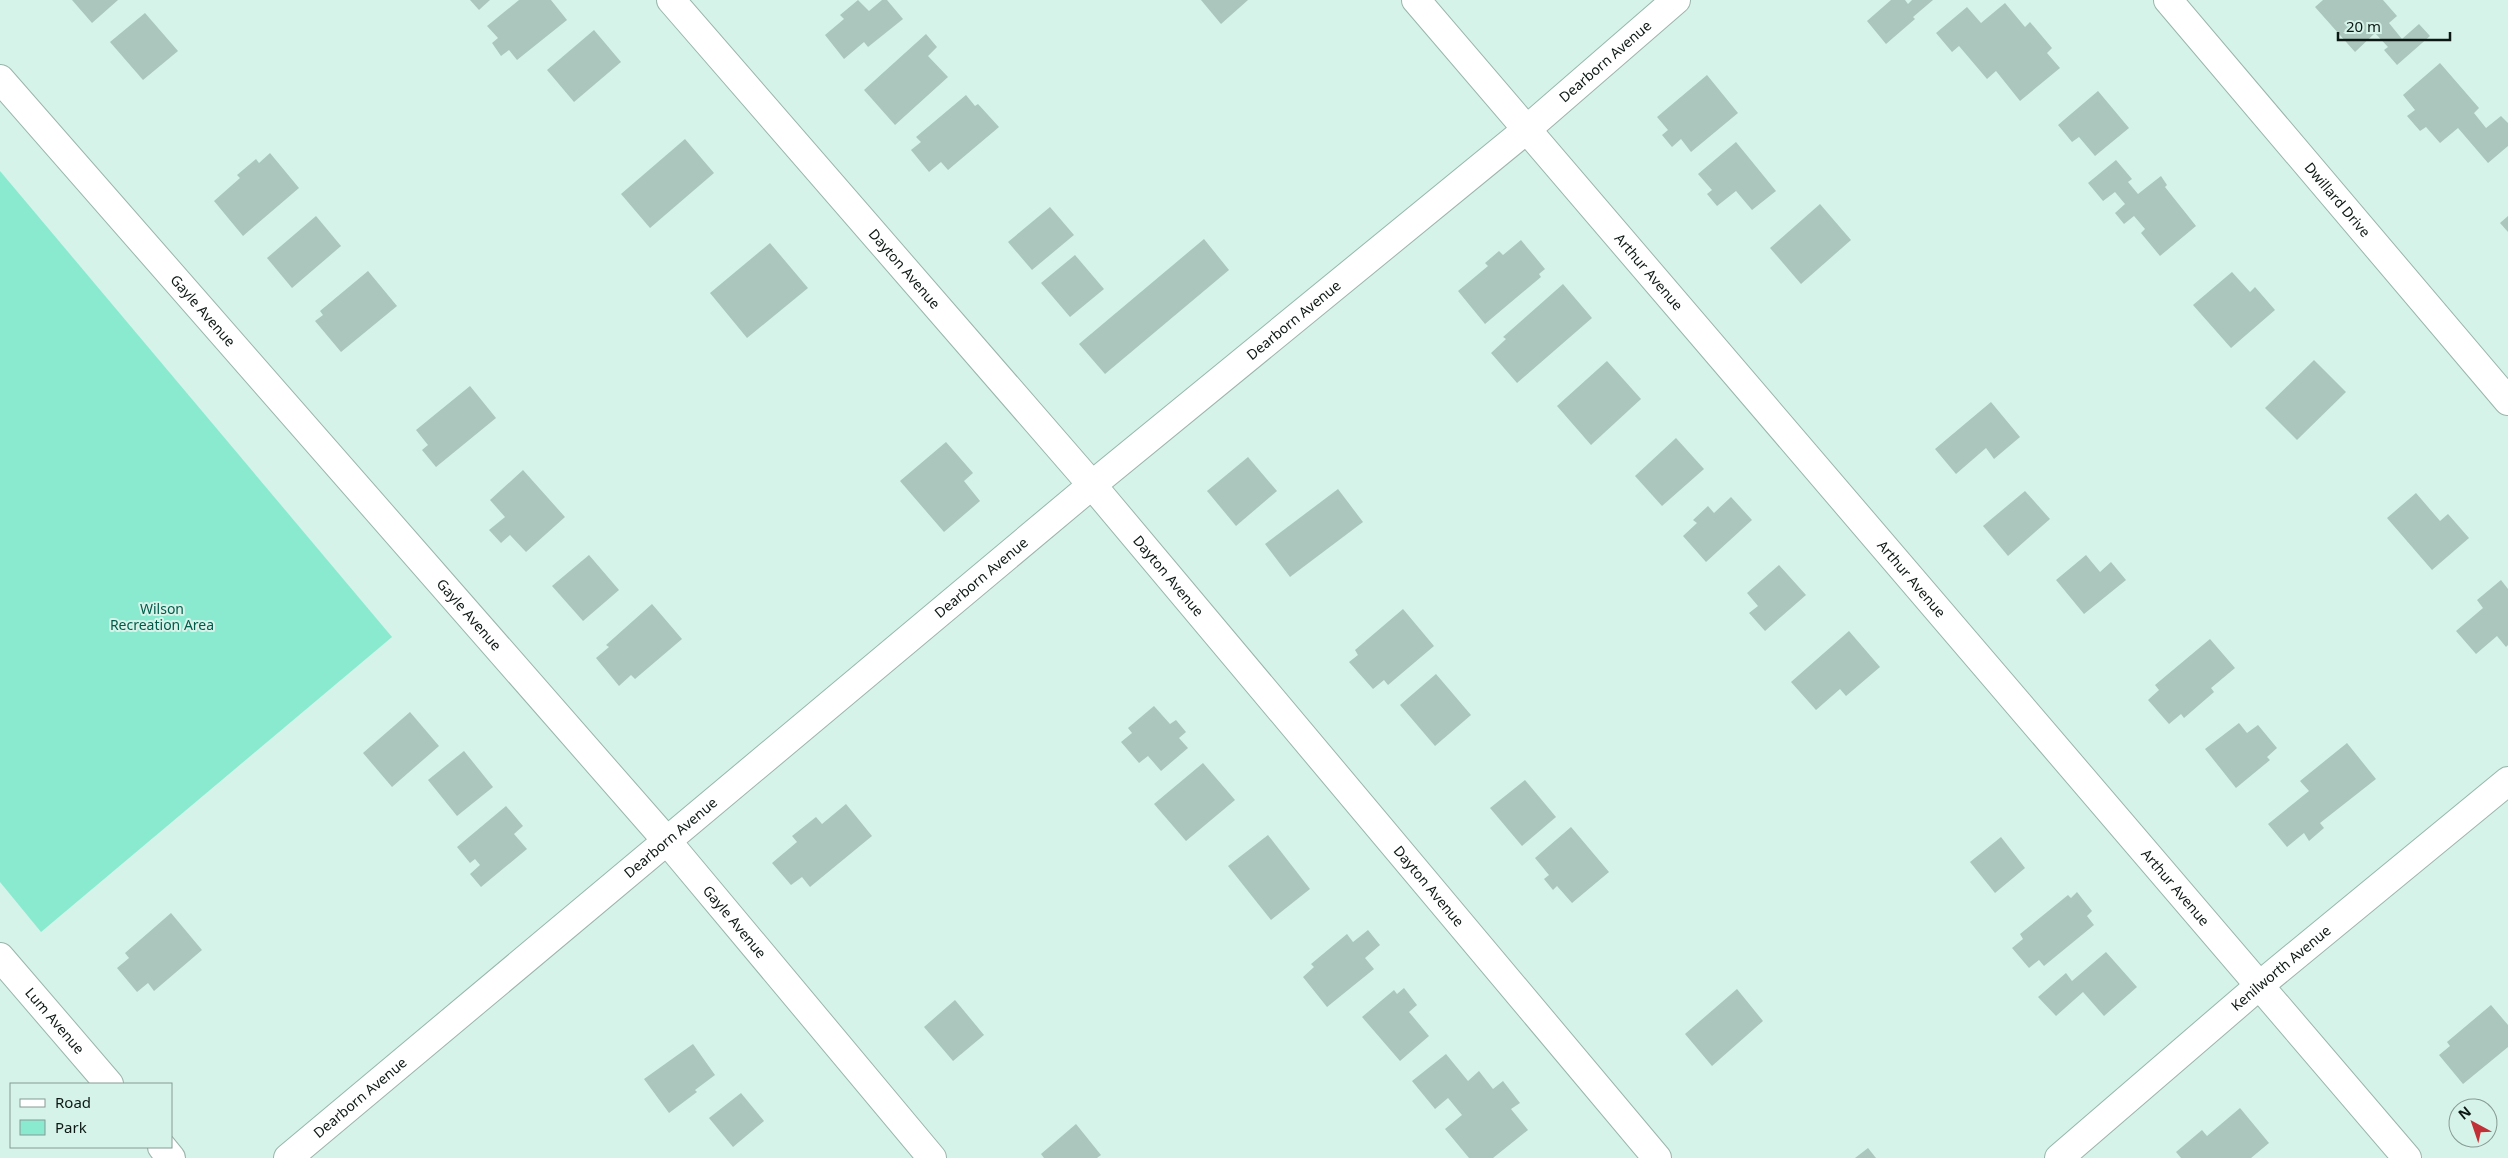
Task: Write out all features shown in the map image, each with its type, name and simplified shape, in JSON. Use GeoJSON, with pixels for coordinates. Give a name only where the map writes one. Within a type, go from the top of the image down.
{"type":"FeatureCollection","features":[{"type":"Feature","properties":{"kind":"street","name":"Dayton Avenue"},"geometry":{"type":"LineString","coordinates":[[671,0],[1092,485],[1657,1158]]}},
{"type":"Feature","properties":{"kind":"street","name":"Arthur Avenue"},"geometry":{"type":"LineString","coordinates":[[1416,0],[2407,1158]]}},
{"type":"Feature","properties":{"kind":"street","name":"Dearborn Avenue"},"geometry":{"type":"LineString","coordinates":[[288,1158],[1092,485],[1526,130],[1676,0]]}},
{"type":"Feature","properties":{"kind":"street","name":"Dwillard Drive"},"geometry":{"type":"LineString","coordinates":[[2168,0],[2508,401]]}},
{"type":"Feature","properties":{"kind":"street","name":"Gayle Avenue"},"geometry":{"type":"LineString","coordinates":[[0,79],[667,840],[932,1158]]}},
{"type":"Feature","properties":{"kind":"street","name":"Kenilworth Avenue"},"geometry":{"type":"LineString","coordinates":[[2058,1158],[2260,985],[2508,781]]}},
{"type":"Feature","properties":{"kind":"street","name":"Lum Avenue"},"geometry":{"type":"LineString","coordinates":[[0,957],[107,1083]]}},
{"type":"Feature","properties":{"kind":"street"},"geometry":{"type":"LineString","coordinates":[[163,1148],[171,1158]]}},
{"type":"Feature","properties":{"kind":"green space","name":"Wilson Recreation Area"},"geometry":{"type":"Polygon","coordinates":[[[0,171],[392,637],[41,932],[0,882],[0,171]]]}},
{"type":"Feature","properties":{"kind":"building"},"geometry":{"type":"Polygon","coordinates":[[[72,0],[118,0],[92,23],[72,0]]]}},
{"type":"Feature","properties":{"kind":"building"},"geometry":{"type":"Polygon","coordinates":[[[470,0],[490,0],[479,10],[470,0]]]}},
{"type":"Feature","properties":{"kind":"building"},"geometry":{"type":"Polygon","coordinates":[[[519,0],[551,0],[567,20],[517,60],[509,50],[501,56],[492,43],[498,38],[487,26],[519,0]]]}},
{"type":"Feature","properties":{"kind":"building"},"geometry":{"type":"Polygon","coordinates":[[[858,0],[869,11],[882,0],[887,0],[903,19],[868,47],[864,42],[844,59],[825,35],[844,19],[840,15],[858,0]]]}},
{"type":"Feature","properties":{"kind":"building"},"geometry":{"type":"Polygon","coordinates":[[[1201,0],[1248,0],[1221,24],[1201,0]]]}},
{"type":"Feature","properties":{"kind":"building"},"geometry":{"type":"Polygon","coordinates":[[[1891,0],[1905,0],[1908,4],[1912,0],[1933,0],[1913,17],[1915,19],[1886,44],[1867,21],[1891,0]]]}},
{"type":"Feature","properties":{"kind":"building"},"geometry":{"type":"Polygon","coordinates":[[[2323,0],[2383,0],[2397,16],[2389,23],[2402,39],[2419,24],[2430,36],[2397,65],[2384,50],[2388,47],[2375,33],[2355,52],[2315,7],[2323,0]]]}},
{"type":"Feature","properties":{"kind":"building"},"geometry":{"type":"Polygon","coordinates":[[[2005,3],[2025,27],[2030,22],[2052,48],[2047,53],[2060,68],[2020,101],[1996,71],[1987,79],[1959,46],[1952,52],[1936,33],[1967,7],[1981,23],[2005,3]]]}},
{"type":"Feature","properties":{"kind":"building"},"geometry":{"type":"Polygon","coordinates":[[[145,13],[178,51],[143,80],[110,42],[145,13]]]}},
{"type":"Feature","properties":{"kind":"building"},"geometry":{"type":"Polygon","coordinates":[[[594,30],[621,62],[574,102],[547,70],[594,30]]]}},
{"type":"Feature","properties":{"kind":"building"},"geometry":{"type":"Polygon","coordinates":[[[926,34],[937,47],[928,56],[948,77],[895,125],[864,90],[926,34]]]}},
{"type":"Feature","properties":{"kind":"building"},"geometry":{"type":"Polygon","coordinates":[[[2440,63],[2479,108],[2474,113],[2486,128],[2501,116],[2508,123],[2508,146],[2488,163],[2458,128],[2440,143],[2426,127],[2420,131],[2407,116],[2415,110],[2403,95],[2440,63]]]}},
{"type":"Feature","properties":{"kind":"building"},"geometry":{"type":"Polygon","coordinates":[[[1707,75],[1738,113],[1691,152],[1681,139],[1672,147],[1662,135],[1668,130],[1657,117],[1707,75]]]}},
{"type":"Feature","properties":{"kind":"building"},"geometry":{"type":"Polygon","coordinates":[[[2098,91],[2129,128],[2095,156],[2079,137],[2072,142],[2058,125],[2098,91]]]}},
{"type":"Feature","properties":{"kind":"building"},"geometry":{"type":"Polygon","coordinates":[[[966,95],[975,106],[978,104],[999,127],[948,170],[941,162],[929,172],[911,150],[921,142],[916,137],[966,95]]]}},
{"type":"Feature","properties":{"kind":"building"},"geometry":{"type":"Polygon","coordinates":[[[685,139],[714,173],[650,228],[621,194],[685,139]]]}},
{"type":"Feature","properties":{"kind":"building"},"geometry":{"type":"Polygon","coordinates":[[[1736,142],[1776,191],[1752,210],[1736,191],[1717,206],[1707,194],[1712,190],[1698,174],[1736,142]]]}},
{"type":"Feature","properties":{"kind":"building"},"geometry":{"type":"Polygon","coordinates":[[[270,153],[299,188],[243,236],[214,201],[240,178],[237,175],[256,159],[259,163],[270,153]]]}},
{"type":"Feature","properties":{"kind":"building"},"geometry":{"type":"Polygon","coordinates":[[[2116,160],[2132,179],[2128,182],[2138,194],[2161,176],[2167,185],[2165,187],[2196,226],[2160,256],[2141,233],[2145,229],[2134,216],[2124,224],[2115,213],[2125,204],[2115,192],[2103,201],[2088,183],[2116,160]]]}},
{"type":"Feature","properties":{"kind":"building"},"geometry":{"type":"Polygon","coordinates":[[[1820,204],[1851,240],[1801,284],[1770,248],[1820,204]]]}},
{"type":"Feature","properties":{"kind":"building"},"geometry":{"type":"Polygon","coordinates":[[[1050,207],[1074,235],[1032,270],[1008,242],[1050,207]]]}},
{"type":"Feature","properties":{"kind":"building"},"geometry":{"type":"Polygon","coordinates":[[[316,216],[341,246],[292,288],[267,258],[316,216]]]}},
{"type":"Feature","properties":{"kind":"building"},"geometry":{"type":"Polygon","coordinates":[[[2508,216],[2508,232],[2500,223],[2508,216]]]}},
{"type":"Feature","properties":{"kind":"building"},"geometry":{"type":"Polygon","coordinates":[[[1204,239],[1229,270],[1105,374],[1079,344],[1204,239]]]}},
{"type":"Feature","properties":{"kind":"building"},"geometry":{"type":"Polygon","coordinates":[[[1521,240],[1545,269],[1539,274],[1541,277],[1485,324],[1458,291],[1488,266],[1485,263],[1499,251],[1503,255],[1521,240]]]}},
{"type":"Feature","properties":{"kind":"building"},"geometry":{"type":"Polygon","coordinates":[[[770,243],[808,288],[747,338],[710,293],[770,243]]]}},
{"type":"Feature","properties":{"kind":"building"},"geometry":{"type":"Polygon","coordinates":[[[1075,255],[1104,289],[1070,317],[1041,283],[1075,255]]]}},
{"type":"Feature","properties":{"kind":"building"},"geometry":{"type":"Polygon","coordinates":[[[368,271],[397,306],[341,352],[315,321],[323,315],[320,311],[368,271]]]}},
{"type":"Feature","properties":{"kind":"building"},"geometry":{"type":"Polygon","coordinates":[[[2232,272],[2250,292],[2255,287],[2275,310],[2231,348],[2193,305],[2232,272]]]}},
{"type":"Feature","properties":{"kind":"building"},"geometry":{"type":"Polygon","coordinates":[[[1563,284],[1592,318],[1517,383],[1491,353],[1506,339],[1503,337],[1563,284]]]}},
{"type":"Feature","properties":{"kind":"building"},"geometry":{"type":"Polygon","coordinates":[[[2314,360],[2346,392],[2297,440],[2265,408],[2314,360]]]}},
{"type":"Feature","properties":{"kind":"building"},"geometry":{"type":"Polygon","coordinates":[[[1607,361],[1641,399],[1591,445],[1557,406],[1607,361]]]}},
{"type":"Feature","properties":{"kind":"building"},"geometry":{"type":"Polygon","coordinates":[[[470,386],[496,418],[436,467],[422,450],[428,445],[416,430],[470,386]]]}},
{"type":"Feature","properties":{"kind":"building"},"geometry":{"type":"Polygon","coordinates":[[[1991,402],[2020,437],[1994,459],[1986,448],[1956,474],[1935,449],[1991,402]]]}},
{"type":"Feature","properties":{"kind":"building"},"geometry":{"type":"Polygon","coordinates":[[[1676,438],[1704,469],[1662,506],[1635,476],[1676,438]]]}},
{"type":"Feature","properties":{"kind":"building"},"geometry":{"type":"Polygon","coordinates":[[[946,442],[973,473],[964,481],[980,501],[944,532],[900,481],[946,442]]]}},
{"type":"Feature","properties":{"kind":"building"},"geometry":{"type":"Polygon","coordinates":[[[1248,457],[1277,491],[1236,526],[1207,491],[1248,457]]]}},
{"type":"Feature","properties":{"kind":"building"},"geometry":{"type":"Polygon","coordinates":[[[523,470],[565,517],[526,552],[510,535],[501,543],[489,530],[505,517],[490,500],[523,470]]]}},
{"type":"Feature","properties":{"kind":"building"},"geometry":{"type":"Polygon","coordinates":[[[1338,489],[1363,522],[1290,577],[1265,544],[1338,489]]]}},
{"type":"Feature","properties":{"kind":"building"},"geometry":{"type":"Polygon","coordinates":[[[2025,491],[2050,519],[2008,556],[1983,526],[2025,491]]]}},
{"type":"Feature","properties":{"kind":"building"},"geometry":{"type":"Polygon","coordinates":[[[2416,493],[2440,521],[2448,514],[2469,538],[2432,570],[2387,518],[2416,493]]]}},
{"type":"Feature","properties":{"kind":"building"},"geometry":{"type":"Polygon","coordinates":[[[1731,497],[1752,520],[1706,562],[1683,536],[1697,523],[1693,520],[1708,506],[1714,513],[1731,497]]]}},
{"type":"Feature","properties":{"kind":"building"},"geometry":{"type":"Polygon","coordinates":[[[589,555],[619,590],[583,621],[552,586],[589,555]]]}},
{"type":"Feature","properties":{"kind":"building"},"geometry":{"type":"Polygon","coordinates":[[[2086,555],[2100,572],[2111,562],[2126,580],[2084,614],[2056,580],[2086,555]]]}},
{"type":"Feature","properties":{"kind":"building"},"geometry":{"type":"Polygon","coordinates":[[[1779,565],[1806,595],[1765,631],[1749,613],[1758,606],[1747,593],[1779,565]]]}},
{"type":"Feature","properties":{"kind":"building"},"geometry":{"type":"Polygon","coordinates":[[[2501,580],[2508,589],[2508,645],[2506,647],[2497,636],[2476,654],[2456,631],[2483,608],[2477,600],[2501,580]]]}},
{"type":"Feature","properties":{"kind":"building"},"geometry":{"type":"Polygon","coordinates":[[[652,604],[682,639],[635,679],[631,675],[619,686],[596,658],[609,647],[606,645],[652,604]]]}},
{"type":"Feature","properties":{"kind":"building"},"geometry":{"type":"Polygon","coordinates":[[[1403,609],[1434,646],[1388,685],[1384,680],[1373,689],[1349,662],[1358,655],[1355,650],[1403,609]]]}},
{"type":"Feature","properties":{"kind":"building"},"geometry":{"type":"Polygon","coordinates":[[[1849,631],[1880,667],[1846,696],[1840,689],[1816,710],[1791,682],[1849,631]]]}},
{"type":"Feature","properties":{"kind":"building"},"geometry":{"type":"Polygon","coordinates":[[[2210,639],[2235,668],[2211,688],[2214,692],[2184,718],[2181,714],[2169,724],[2148,700],[2159,690],[2155,685],[2210,639]]]}},
{"type":"Feature","properties":{"kind":"building"},"geometry":{"type":"Polygon","coordinates":[[[1436,674],[1471,715],[1435,746],[1400,705],[1436,674]]]}},
{"type":"Feature","properties":{"kind":"building"},"geometry":{"type":"Polygon","coordinates":[[[1154,706],[1170,724],[1176,720],[1186,732],[1179,738],[1188,748],[1161,771],[1148,756],[1139,763],[1121,742],[1132,733],[1128,728],[1154,706]]]}},
{"type":"Feature","properties":{"kind":"building"},"geometry":{"type":"Polygon","coordinates":[[[410,712],[439,746],[392,787],[363,753],[410,712]]]}},
{"type":"Feature","properties":{"kind":"building"},"geometry":{"type":"Polygon","coordinates":[[[2239,723],[2247,733],[2258,725],[2277,748],[2267,757],[2270,760],[2236,788],[2205,749],[2239,723]]]}},
{"type":"Feature","properties":{"kind":"building"},"geometry":{"type":"Polygon","coordinates":[[[2347,743],[2376,779],[2320,823],[2324,828],[2309,841],[2304,833],[2287,847],[2268,824],[2309,791],[2300,781],[2347,743]]]}},
{"type":"Feature","properties":{"kind":"building"},"geometry":{"type":"Polygon","coordinates":[[[464,751],[493,787],[457,816],[428,780],[464,751]]]}},
{"type":"Feature","properties":{"kind":"building"},"geometry":{"type":"Polygon","coordinates":[[[1203,763],[1235,800],[1186,841],[1154,804],[1203,763]]]}},
{"type":"Feature","properties":{"kind":"building"},"geometry":{"type":"Polygon","coordinates":[[[1525,780],[1556,817],[1522,846],[1490,808],[1525,780]]]}},
{"type":"Feature","properties":{"kind":"building"},"geometry":{"type":"Polygon","coordinates":[[[846,804],[872,836],[810,887],[802,877],[791,885],[772,863],[797,842],[792,836],[816,817],[822,824],[846,804]]]}},
{"type":"Feature","properties":{"kind":"building"},"geometry":{"type":"Polygon","coordinates":[[[506,806],[523,826],[514,834],[527,849],[481,887],[470,874],[480,865],[475,859],[470,863],[457,847],[506,806]]]}},
{"type":"Feature","properties":{"kind":"building"},"geometry":{"type":"Polygon","coordinates":[[[1571,827],[1609,872],[1572,903],[1557,886],[1553,890],[1544,879],[1549,875],[1535,858],[1571,827]]]}},
{"type":"Feature","properties":{"kind":"building"},"geometry":{"type":"Polygon","coordinates":[[[1268,835],[1310,889],[1271,920],[1228,866],[1268,835]]]}},
{"type":"Feature","properties":{"kind":"building"},"geometry":{"type":"Polygon","coordinates":[[[2001,837],[2025,868],[1995,893],[1970,862],[2001,837]]]}},
{"type":"Feature","properties":{"kind":"building"},"geometry":{"type":"Polygon","coordinates":[[[2077,892],[2092,911],[2087,916],[2094,925],[2044,966],[2039,960],[2029,968],[2012,948],[2023,939],[2020,934],[2068,895],[2071,898],[2077,892]]]}},
{"type":"Feature","properties":{"kind":"building"},"geometry":{"type":"Polygon","coordinates":[[[171,913],[202,950],[154,991],[148,983],[137,992],[117,968],[129,958],[125,953],[171,913]]]}},
{"type":"Feature","properties":{"kind":"building"},"geometry":{"type":"Polygon","coordinates":[[[1368,930],[1380,945],[1365,958],[1374,969],[1327,1007],[1303,977],[1314,967],[1311,964],[1347,934],[1353,942],[1368,930]]]}},
{"type":"Feature","properties":{"kind":"building"},"geometry":{"type":"Polygon","coordinates":[[[2106,952],[2137,987],[2104,1016],[2083,992],[2056,1016],[2038,997],[2066,973],[2072,981],[2106,952]]]}},
{"type":"Feature","properties":{"kind":"building"},"geometry":{"type":"Polygon","coordinates":[[[1404,988],[1417,1005],[1409,1012],[1429,1036],[1400,1061],[1362,1017],[1394,990],[1397,994],[1404,988]]]}},
{"type":"Feature","properties":{"kind":"building"},"geometry":{"type":"Polygon","coordinates":[[[1737,989],[1763,1021],[1712,1066],[1685,1034],[1737,989]]]}},
{"type":"Feature","properties":{"kind":"building"},"geometry":{"type":"Polygon","coordinates":[[[955,1000],[984,1035],[953,1061],[924,1027],[955,1000]]]}},
{"type":"Feature","properties":{"kind":"building"},"geometry":{"type":"Polygon","coordinates":[[[2491,1005],[2508,1025],[2508,1047],[2463,1084],[2439,1055],[2450,1046],[2447,1042],[2491,1005]]]}},
{"type":"Feature","properties":{"kind":"building"},"geometry":{"type":"Polygon","coordinates":[[[693,1044],[715,1075],[695,1090],[697,1092],[669,1113],[644,1079],[693,1044]]]}},
{"type":"Feature","properties":{"kind":"building"},"geometry":{"type":"Polygon","coordinates":[[[1446,1054],[1468,1081],[1479,1071],[1493,1089],[1503,1081],[1520,1103],[1511,1109],[1528,1130],[1493,1158],[1469,1158],[1445,1129],[1462,1115],[1448,1098],[1435,1109],[1412,1081],[1446,1054]]]}},
{"type":"Feature","properties":{"kind":"building"},"geometry":{"type":"Polygon","coordinates":[[[741,1093],[764,1121],[733,1147],[709,1118],[741,1093]]]}},
{"type":"Feature","properties":{"kind":"building"},"geometry":{"type":"Polygon","coordinates":[[[2240,1108],[2269,1143],[2251,1158],[2181,1158],[2176,1152],[2202,1130],[2207,1136],[2240,1108]]]}},
{"type":"Feature","properties":{"kind":"building"},"geometry":{"type":"Polygon","coordinates":[[[1076,1124],[1101,1155],[1097,1158],[1044,1158],[1041,1154],[1076,1124]]]}},
{"type":"Feature","properties":{"kind":"building"},"geometry":{"type":"Polygon","coordinates":[[[1868,1148],[1876,1158],[1855,1158],[1868,1148]]]}}]}
